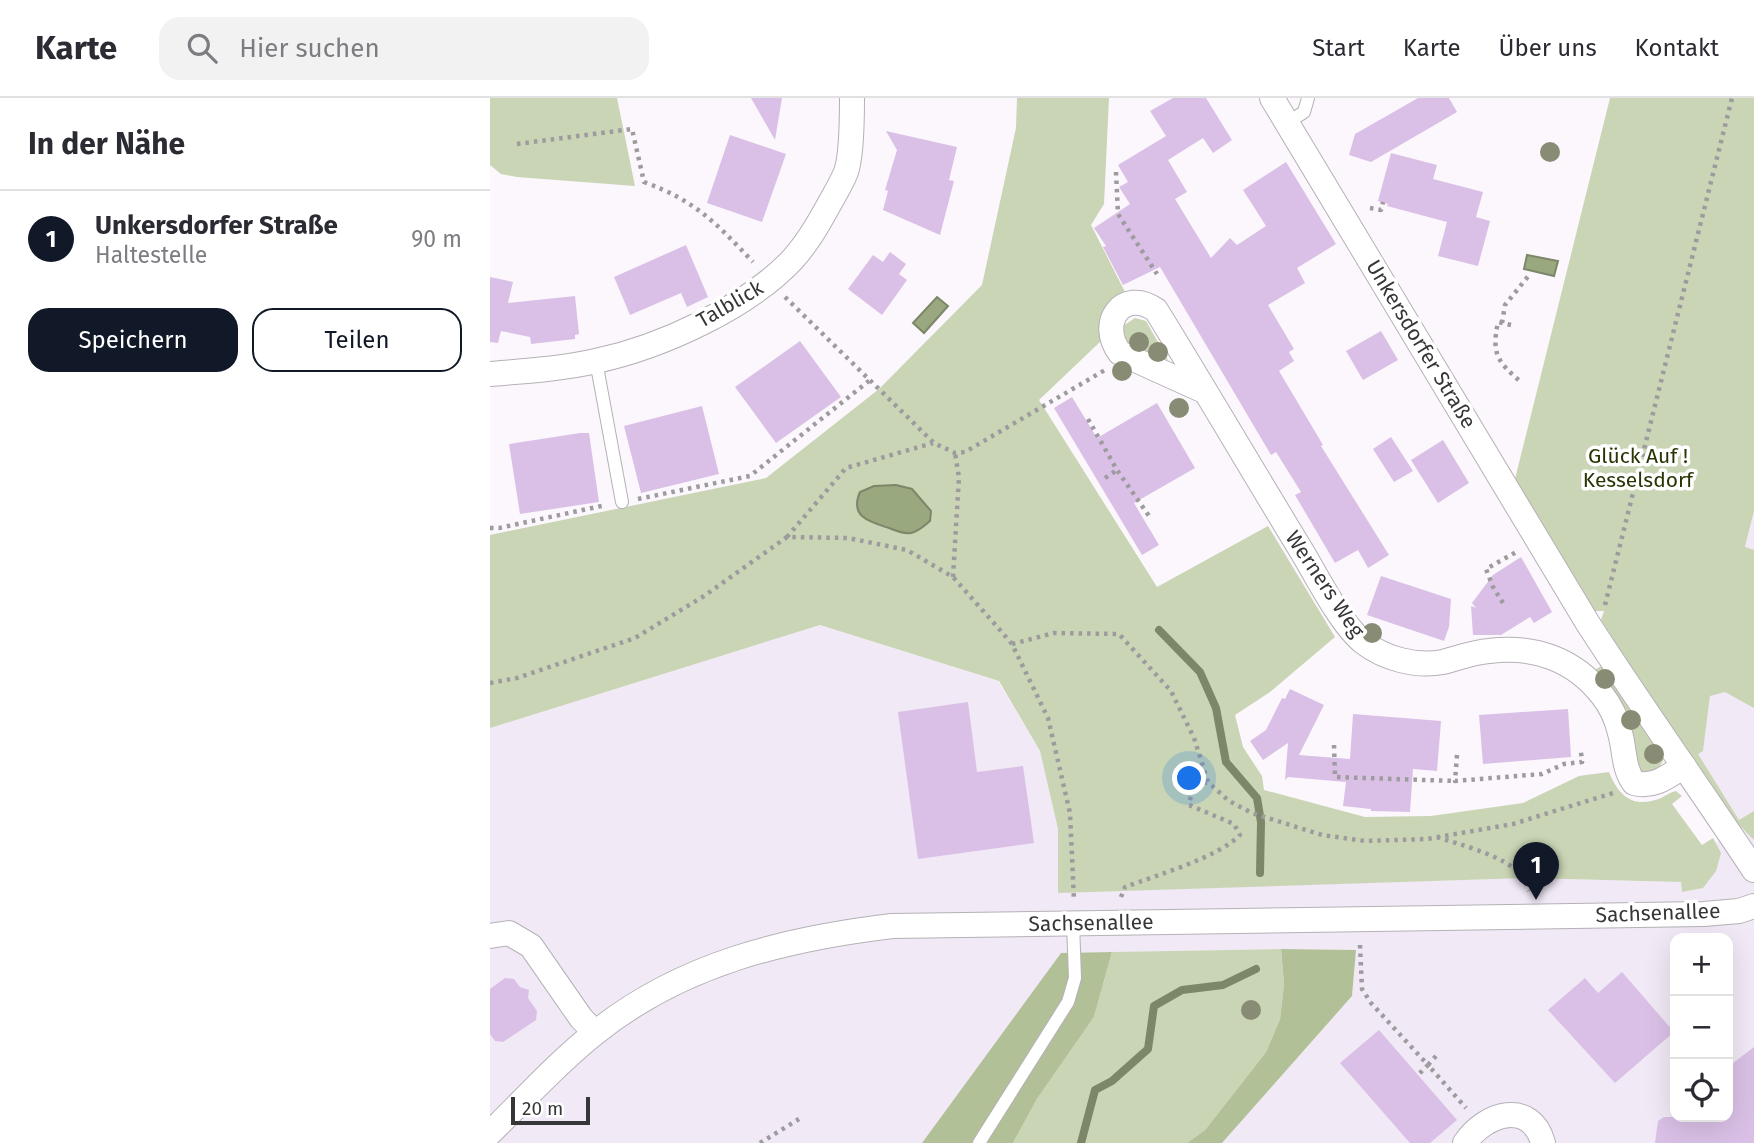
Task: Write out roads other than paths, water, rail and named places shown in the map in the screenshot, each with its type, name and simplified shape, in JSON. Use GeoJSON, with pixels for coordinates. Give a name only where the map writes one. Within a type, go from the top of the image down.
{"type":"FeatureCollection","features":[{"type":"Feature","properties":{"kind":"street","name":"Talblick"},"geometry":{"type":"LineString","coordinates":[[490,374],[540,370],[596,361],[635,350],[674,335],[750,296],[794,257],[815,230],[846,171],[852,98]]}},
{"type":"Feature","properties":{"kind":"street","name":"Unkersdorfer Straße"},"geometry":{"type":"LineString","coordinates":[[1272,98],[1430,357],[1538,541],[1639,701],[1754,870]]}},
{"type":"Feature","properties":{"kind":"street","name":"Werners Weg"},"geometry":{"type":"LineString","coordinates":[[1204,391],[1119,353],[1114,347],[1111,335],[1112,317],[1116,310],[1125,305],[1143,303],[1156,310],[1343,618],[1361,641],[1398,660],[1418,663],[1439,663],[1486,651],[1506,649],[1530,650],[1548,655],[1588,680],[1604,696],[1620,732],[1626,767],[1634,783],[1650,785],[1684,766]]}},
{"type":"Feature","properties":{"kind":"street","name":"Sachsenallee"},"geometry":{"type":"LineString","coordinates":[[490,1133],[595,1033],[655,994],[740,955],[831,933],[892,926],[1704,914],[1739,911],[1754,906]]}},
{"type":"Feature","properties":{"kind":"street"},"geometry":{"type":"LineString","coordinates":[[490,936],[509,933],[531,946],[581,1018],[595,1033]]}},
{"type":"Feature","properties":{"kind":"street"},"geometry":{"type":"LineString","coordinates":[[1465,1143],[1471,1134],[1491,1121],[1509,1114],[1525,1117],[1539,1129],[1544,1143]]}},
{"type":"Feature","properties":{"kind":"lane"},"geometry":{"type":"LineString","coordinates":[[1287,123],[1304,112],[1308,98]]}},
{"type":"Feature","properties":{"kind":"lane"},"geometry":{"type":"LineString","coordinates":[[596,361],[622,502]]}},
{"type":"Feature","properties":{"kind":"lane"},"geometry":{"type":"LineString","coordinates":[[979,1143],[1068,1002],[1075,978],[1073,923]]}},
{"type":"Feature","properties":{"kind":"waterway"},"geometry":{"type":"LineString","coordinates":[[1159,630],[1200,672],[1216,708],[1226,762],[1257,798],[1261,822],[1260,873]]}},
{"type":"Feature","properties":{"kind":"waterway"},"geometry":{"type":"LineString","coordinates":[[1081,1143],[1095,1090],[1112,1081],[1148,1049],[1154,1006],[1182,990],[1223,985],[1256,969]]}},
{"type":"Feature","properties":{"kind":"place","name":"Unkersdorfer Straße"},"geometry":{"type":"Point","coordinates":[1536,900]}},
{"type":"Feature","properties":{"kind":"park label","name":"Glück Auf ! Kesselsdorf"},"geometry":{"type":"Point","coordinates":[1638,468]}}]}
